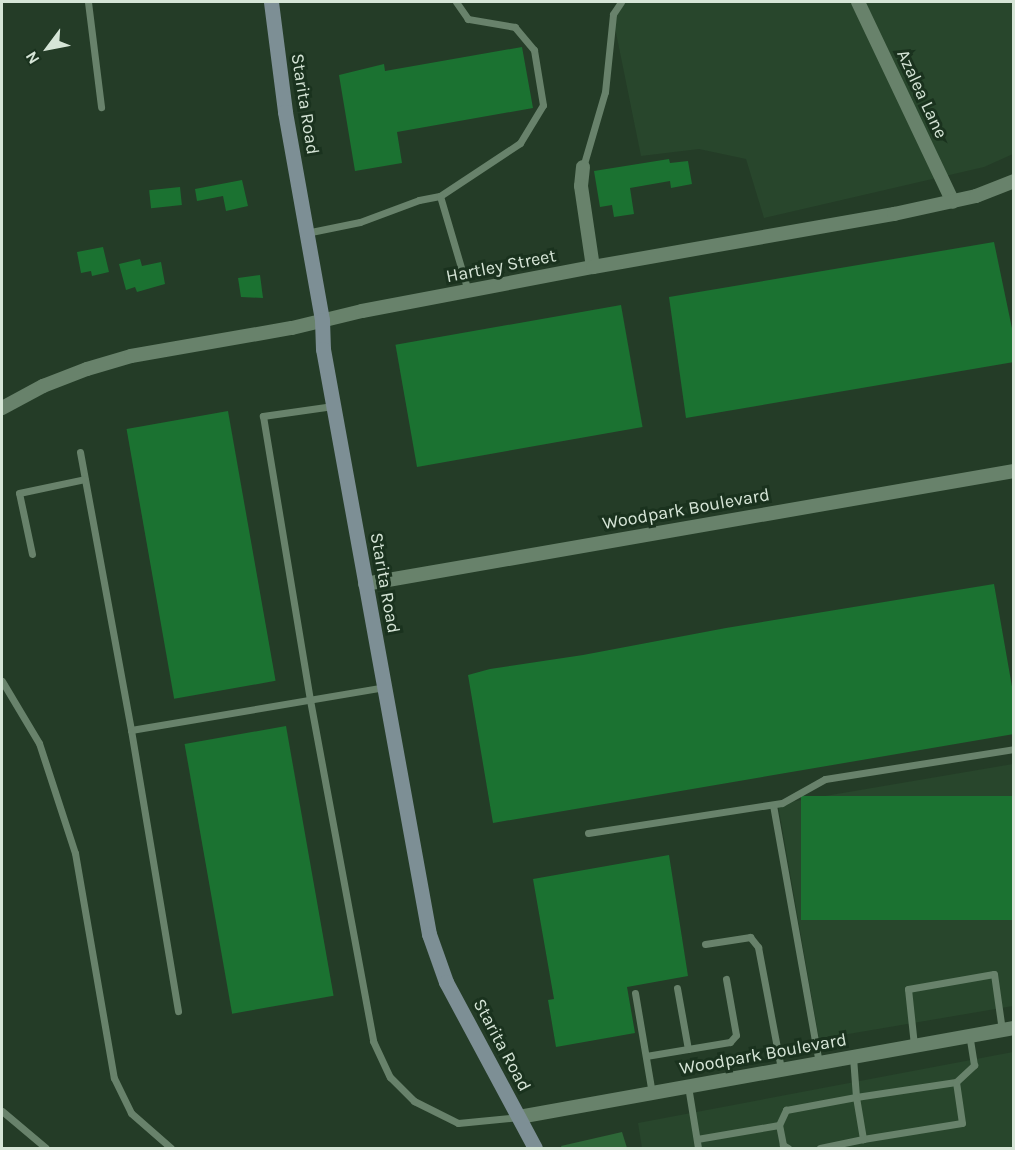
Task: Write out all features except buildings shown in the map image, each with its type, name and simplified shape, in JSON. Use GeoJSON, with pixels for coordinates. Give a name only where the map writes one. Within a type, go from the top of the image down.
{"type":"FeatureCollection","features":[{"type":"Feature","properties":{"kind":"street","name":"Starita Road"},"geometry":{"type":"LineString","coordinates":[[271,2],[285,112],[322,320],[323,349],[429,934],[446,982],[535,1149]]}},
{"type":"Feature","properties":{"kind":"street","name":"Azalea Lane"},"geometry":{"type":"LineString","coordinates":[[858,2],[953,202]]}},
{"type":"Feature","properties":{"kind":"street"},"geometry":{"type":"LineString","coordinates":[[583,167],[581,186],[593,267]]}},
{"type":"Feature","properties":{"kind":"street","name":"Hartley Street"},"geometry":{"type":"LineString","coordinates":[[2,408],[43,386],[109,362],[188,344],[953,202],[976,196],[1014,181]]}},
{"type":"Feature","properties":{"kind":"street","name":"Woodpark Boulevard"},"geometry":{"type":"LineString","coordinates":[[365,584],[1014,471]]}},
{"type":"Feature","properties":{"kind":"street","name":"Woodpark Boulevard"},"geometry":{"type":"LineString","coordinates":[[519,1117],[1008,1029]]}},
{"type":"Feature","properties":{"kind":"lane"},"geometry":{"type":"LineString","coordinates":[[88,2],[101,107]]}},
{"type":"Feature","properties":{"kind":"lane"},"geometry":{"type":"LineString","coordinates":[[306,233],[360,222],[419,200],[440,196],[520,143],[543,105],[534,50],[515,27],[468,19],[456,2]]}},
{"type":"Feature","properties":{"kind":"lane"},"geometry":{"type":"LineString","coordinates":[[583,167],[605,92],[613,14],[621,2]]}},
{"type":"Feature","properties":{"kind":"lane"},"geometry":{"type":"LineString","coordinates":[[440,196],[468,291]]}},
{"type":"Feature","properties":{"kind":"lane"},"geometry":{"type":"LineString","coordinates":[[333,406],[263,416],[310,700],[373,1041],[390,1077],[414,1101],[458,1123],[519,1117]]}},
{"type":"Feature","properties":{"kind":"lane"},"geometry":{"type":"LineString","coordinates":[[80,452],[131,730],[178,1011]]}},
{"type":"Feature","properties":{"kind":"lane"},"geometry":{"type":"LineString","coordinates":[[32,554],[19,493],[85,479]]}},
{"type":"Feature","properties":{"kind":"lane"},"geometry":{"type":"LineString","coordinates":[[2,681],[39,743],[75,853],[114,1078],[131,1113],[171,1149]]}},
{"type":"Feature","properties":{"kind":"lane"},"geometry":{"type":"LineString","coordinates":[[131,730],[384,687]]}},
{"type":"Feature","properties":{"kind":"lane"},"geometry":{"type":"LineString","coordinates":[[588,833],[773,805],[782,803],[825,779],[1014,749]]}},
{"type":"Feature","properties":{"kind":"lane"},"geometry":{"type":"LineString","coordinates":[[773,805],[819,1063]]}},
{"type":"Feature","properties":{"kind":"lane"},"geometry":{"type":"LineString","coordinates":[[705,944],[750,937],[758,947],[781,1070]]}},
{"type":"Feature","properties":{"kind":"lane"},"geometry":{"type":"LineString","coordinates":[[914,1046],[908,989],[994,974],[1008,1029]]}},
{"type":"Feature","properties":{"kind":"lane"},"geometry":{"type":"LineString","coordinates":[[646,1056],[730,1042],[736,1035],[726,979]]}},
{"type":"Feature","properties":{"kind":"lane"},"geometry":{"type":"LineString","coordinates":[[677,988],[688,1049]]}},
{"type":"Feature","properties":{"kind":"lane"},"geometry":{"type":"LineString","coordinates":[[634,993],[652,1093]]}},
{"type":"Feature","properties":{"kind":"lane"},"geometry":{"type":"LineString","coordinates":[[788,1149],[783,1145],[778,1125],[786,1110],[956,1082],[974,1065],[969,1035]]}},
{"type":"Feature","properties":{"kind":"lane"},"geometry":{"type":"LineString","coordinates":[[853,1057],[856,1097],[863,1139]]}},
{"type":"Feature","properties":{"kind":"lane"},"geometry":{"type":"LineString","coordinates":[[820,1149],[863,1139],[962,1123],[956,1082]]}},
{"type":"Feature","properties":{"kind":"lane"},"geometry":{"type":"LineString","coordinates":[[688,1086],[698,1149]]}},
{"type":"Feature","properties":{"kind":"lane"},"geometry":{"type":"LineString","coordinates":[[2,1112],[46,1149]]}},
{"type":"Feature","properties":{"kind":"lane"},"geometry":{"type":"LineString","coordinates":[[697,1139],[778,1125]]}},
{"type":"Feature","properties":{"kind":"shaded area"},"geometry":{"type":"Polygon","coordinates":[[[617,2],[1013,2],[1013,154],[984,167],[764,218],[746,159],[699,149],[641,156],[612,13],[617,2]]]}},
{"type":"Feature","properties":{"kind":"shaded area"},"geometry":{"type":"Polygon","coordinates":[[[1013,764],[1013,1006],[819,1039],[778,804],[1013,764]]]}},
{"type":"Feature","properties":{"kind":"shaded area"},"geometry":{"type":"Polygon","coordinates":[[[1013,1052],[1013,1148],[642,1148],[638,1123],[1013,1052]]]}},
{"type":"Feature","properties":{"kind":"green space"},"geometry":{"type":"Polygon","coordinates":[[[622,1132],[627,1148],[562,1148],[561,1146],[622,1132]]]}}]}
